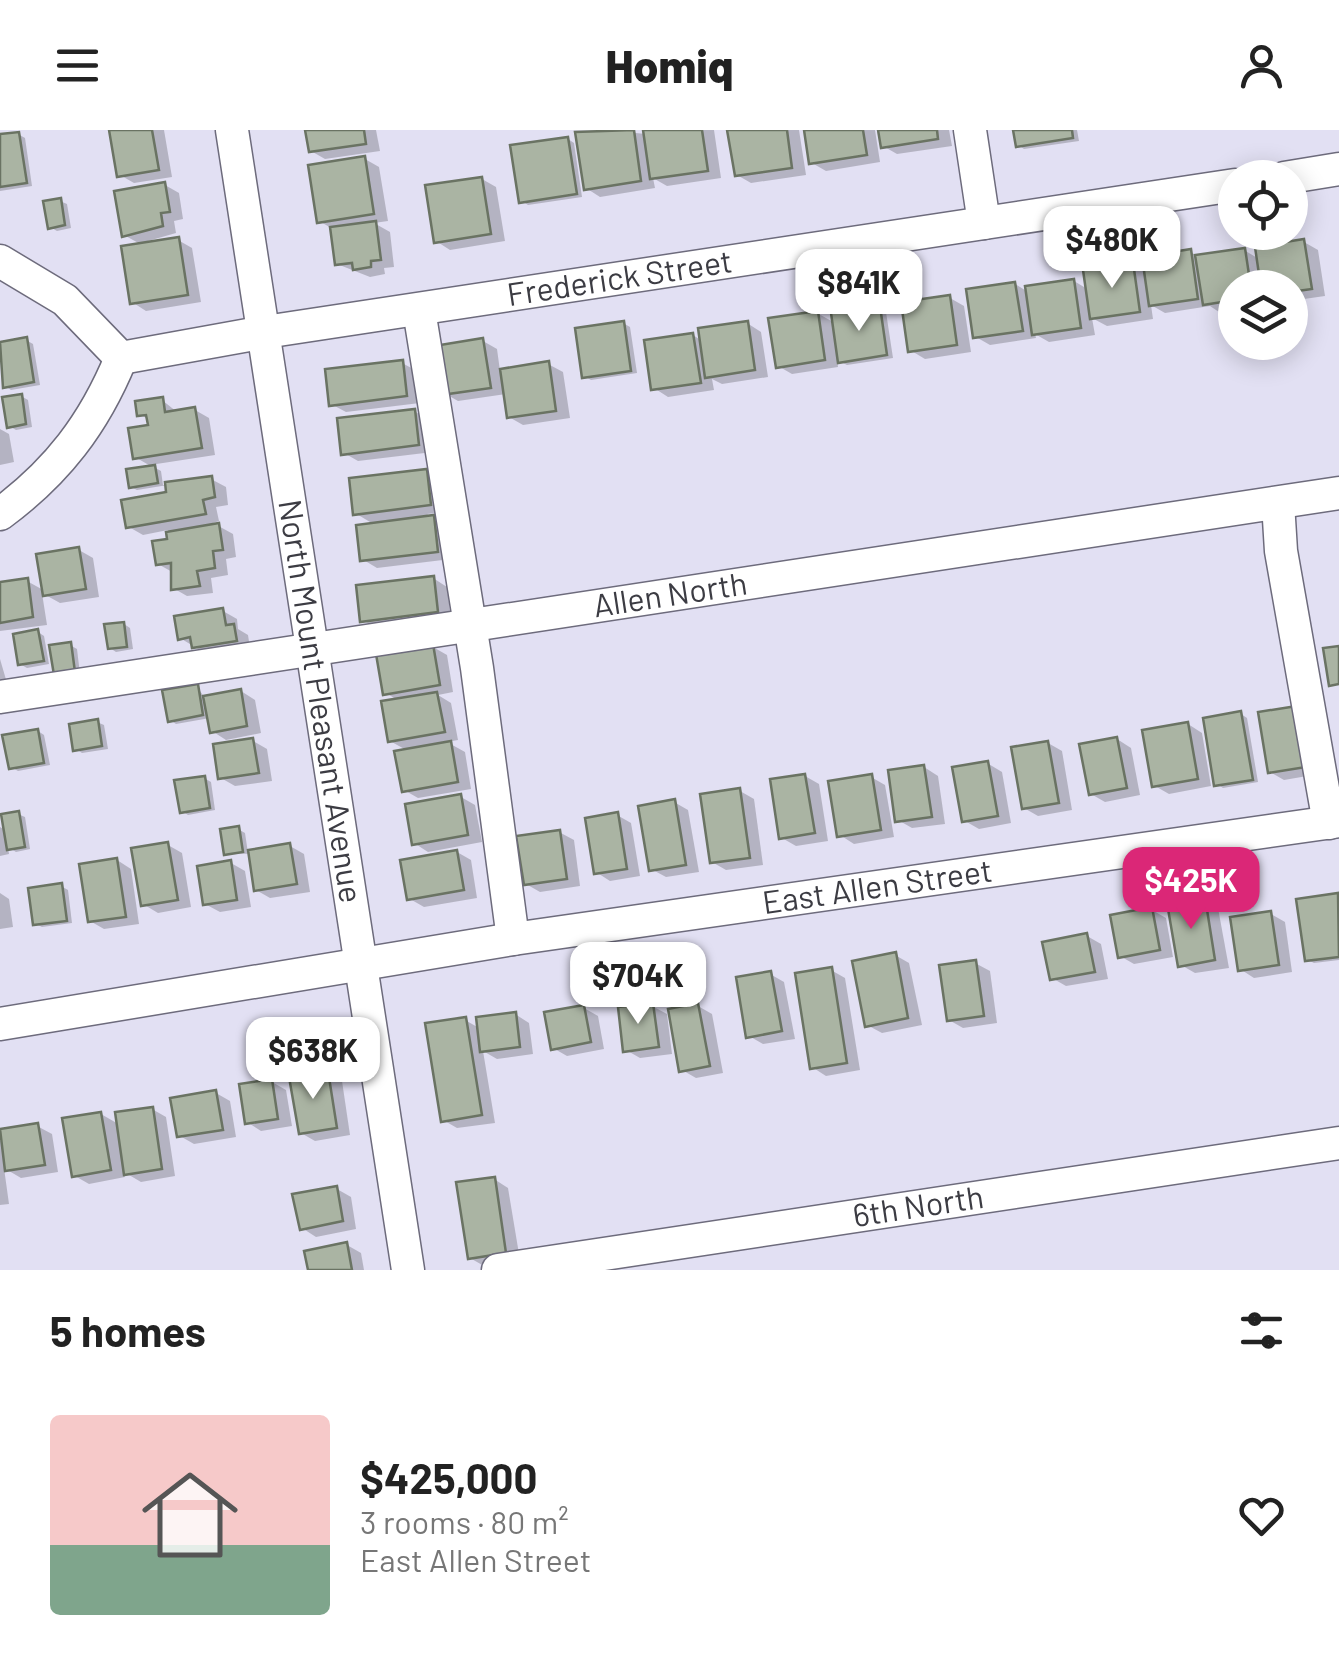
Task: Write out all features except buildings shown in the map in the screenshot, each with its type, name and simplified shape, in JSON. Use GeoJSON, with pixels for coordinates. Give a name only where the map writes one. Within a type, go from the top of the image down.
{"type":"FeatureCollection","features":[{"type":"Feature","properties":{"kind":"street","name":"North Mount Pleasant Avenue"},"geometry":{"type":"LineString","coordinates":[[232,130],[408,1270]]}},
{"type":"Feature","properties":{"kind":"street"},"geometry":{"type":"LineString","coordinates":[[970,130],[984,224]]}},
{"type":"Feature","properties":{"kind":"street"},"geometry":{"type":"LineString","coordinates":[[1308,174],[1339,169]]}},
{"type":"Feature","properties":{"kind":"street","name":"Frederick Street"},"geometry":{"type":"LineString","coordinates":[[121,358],[265,332],[1218,188]]}},
{"type":"Feature","properties":{"kind":"street"},"geometry":{"type":"LineString","coordinates":[[0,261],[64,300],[121,358],[83,434],[33,490],[0,514]]}},
{"type":"Feature","properties":{"kind":"street"},"geometry":{"type":"LineString","coordinates":[[419,310],[513,939]]}},
{"type":"Feature","properties":{"kind":"street","name":"Allen North"},"geometry":{"type":"LineString","coordinates":[[0,698],[1238,505],[1339,493]]}},
{"type":"Feature","properties":{"kind":"street"},"geometry":{"type":"LineString","coordinates":[[1278,502],[1284,570],[1334,822]]}},
{"type":"Feature","properties":{"kind":"street","name":"East Allen Street"},"geometry":{"type":"LineString","coordinates":[[0,1024],[513,939],[1334,822]]}},
{"type":"Feature","properties":{"kind":"street","name":"6th North"},"geometry":{"type":"LineString","coordinates":[[498,1270],[1339,1143]]}}]}
